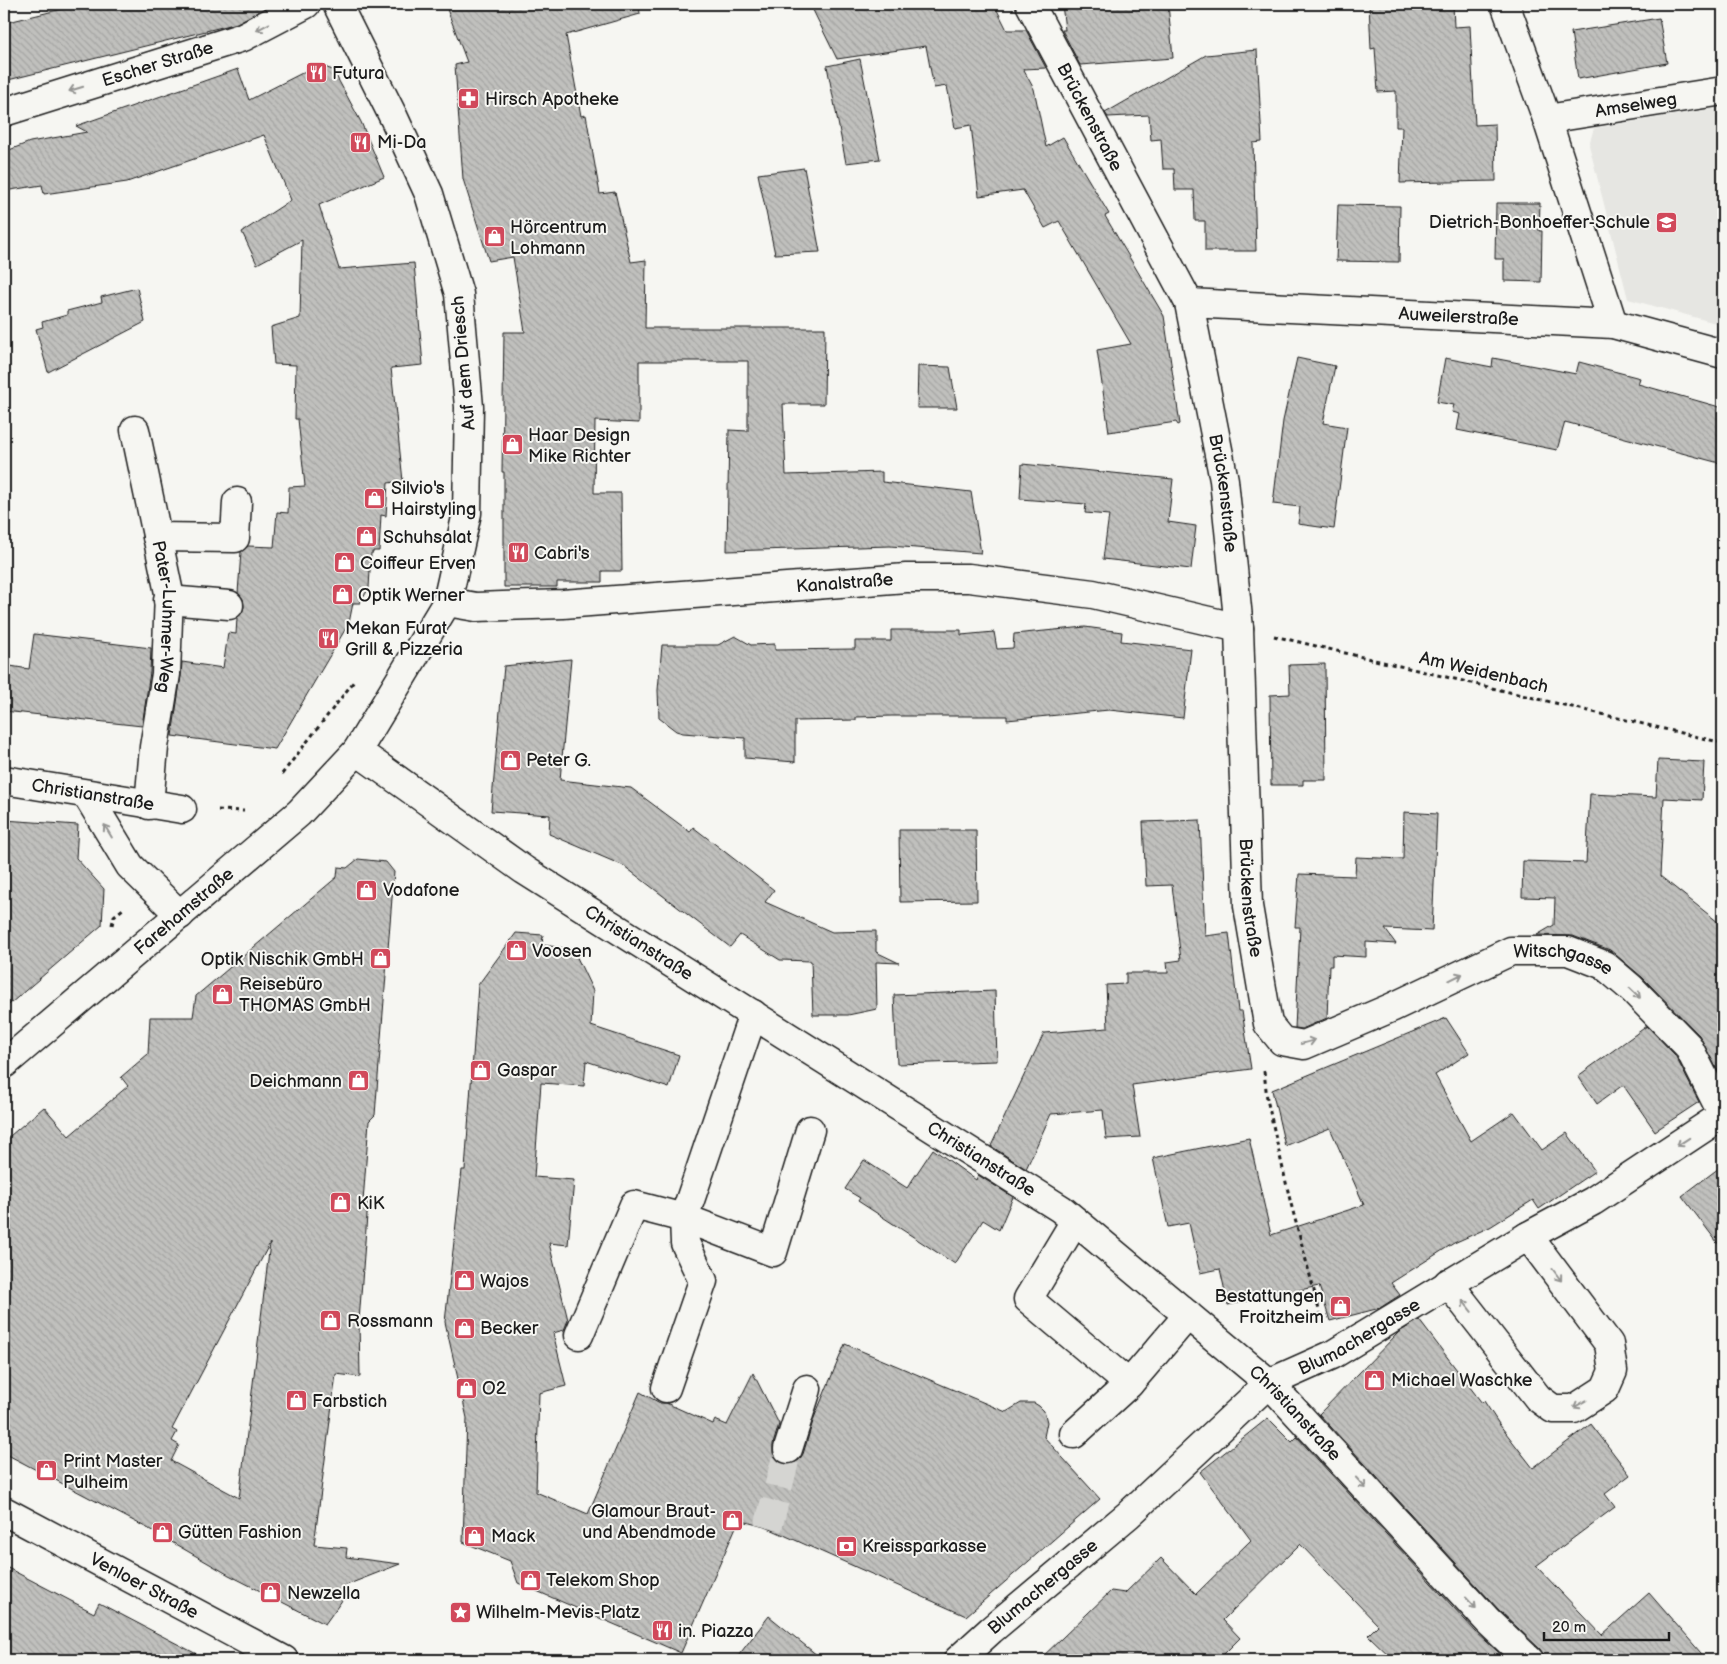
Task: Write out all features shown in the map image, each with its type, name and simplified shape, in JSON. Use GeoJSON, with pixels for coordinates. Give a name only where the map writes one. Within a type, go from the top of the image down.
{"type":"FeatureCollection","features":[{"type":"Feature","properties":{"kind":"street","name":"Escher Straße"},"geometry":{"type":"LineString","coordinates":[[4,112],[243,37],[306,4]]}},
{"type":"Feature","properties":{"kind":"street","name":"Auf dem Driesch"},"geometry":{"type":"LineString","coordinates":[[337,4],[394,118],[429,194],[458,294],[470,407],[467,513],[447,602],[357,751]]}},
{"type":"Feature","properties":{"kind":"street","name":"Brückenstraße"},"geometry":{"type":"LineString","coordinates":[[1030,4],[1189,303],[1224,480],[1239,628],[1248,906],[1268,1024]]}},
{"type":"Feature","properties":{"kind":"street"},"geometry":{"type":"LineString","coordinates":[[1505,4],[1547,119],[1613,324]]}},
{"type":"Feature","properties":{"kind":"street","name":"Amselweg"},"geometry":{"type":"LineString","coordinates":[[1547,119],[1723,91]]}},
{"type":"Feature","properties":{"kind":"street","name":"Auweilerstraße"},"geometry":{"type":"LineString","coordinates":[[1189,303],[1613,324],[1723,354]]}},
{"type":"Feature","properties":{"kind":"street","name":"Pater-Luhmer-Weg"},"geometry":{"type":"LineString","coordinates":[[136,430],[169,593],[166,674],[154,747],[149,805]]}},
{"type":"Feature","properties":{"kind":"street"},"geometry":{"type":"LineString","coordinates":[[157,537],[235,538],[237,502]]}},
{"type":"Feature","properties":{"kind":"street","name":"Kanalstraße"},"geometry":{"type":"LineString","coordinates":[[447,602],[476,607],[563,604],[906,578],[969,578],[1093,594],[1239,628]]}},
{"type":"Feature","properties":{"kind":"street"},"geometry":{"type":"LineString","coordinates":[[168,600],[229,605]]}},
{"type":"Feature","properties":{"kind":"street","name":"Christianstraße"},"geometry":{"type":"LineString","coordinates":[[357,751],[524,870],[1061,1209],[1269,1383],[1488,1621],[1529,1660]]}},
{"type":"Feature","properties":{"kind":"street","name":"Farehamstraße"},"geometry":{"type":"LineString","coordinates":[[4,1064],[299,813],[357,751]]}},
{"type":"Feature","properties":{"kind":"street","name":"Christianstraße"},"geometry":{"type":"LineString","coordinates":[[4,780],[182,810]]}},
{"type":"Feature","properties":{"kind":"street"},"geometry":{"type":"LineString","coordinates":[[87,795],[130,866],[180,915]]}},
{"type":"Feature","properties":{"kind":"street","name":"Witschgasse"},"geometry":{"type":"LineString","coordinates":[[1268,1024],[1282,1040],[1304,1045],[1393,1007],[1511,951],[1568,951],[1604,965],[1632,989],[1688,1046],[1723,1115]]}},
{"type":"Feature","properties":{"kind":"street"},"geometry":{"type":"LineString","coordinates":[[666,1388],[703,1281],[685,1243],[684,1218],[753,1014]]}},
{"type":"Feature","properties":{"kind":"street","name":"Blumachergasse"},"geometry":{"type":"LineString","coordinates":[[958,1660],[1128,1515],[1269,1383],[1332,1355],[1448,1283],[1528,1236],[1593,1201],[1723,1115]]}},
{"type":"Feature","properties":{"kind":"street"},"geometry":{"type":"LineString","coordinates":[[579,1335],[634,1205],[684,1218],[773,1252],[810,1130]]}},
{"type":"Feature","properties":{"kind":"street"},"geometry":{"type":"LineString","coordinates":[[1075,1221],[1028,1299],[1129,1384]]}},
{"type":"Feature","properties":{"kind":"street"},"geometry":{"type":"LineString","coordinates":[[1448,1283],[1538,1398],[1553,1409],[1574,1409],[1605,1389],[1613,1371],[1608,1344],[1528,1236]]}},
{"type":"Feature","properties":{"kind":"street"},"geometry":{"type":"LineString","coordinates":[[1074,1434],[1129,1384],[1188,1315]]}},
{"type":"Feature","properties":{"kind":"street"},"geometry":{"type":"LineString","coordinates":[[788,1450],[806,1389]]}},
{"type":"Feature","properties":{"kind":"street","name":"Venloer Straße"},"geometry":{"type":"LineString","coordinates":[[4,1511],[284,1660]]}},
{"type":"Feature","properties":{"kind":"path","name":"Am Weidenbach"},"geometry":{"type":"LineString","coordinates":[[1239,628],[1723,743]]}},
{"type":"Feature","properties":{"kind":"path"},"geometry":{"type":"LineString","coordinates":[[282,775],[360,674]]}},
{"type":"Feature","properties":{"kind":"path"},"geometry":{"type":"LineString","coordinates":[[237,817],[251,806]]}},
{"type":"Feature","properties":{"kind":"path"},"geometry":{"type":"LineString","coordinates":[[112,926],[114,916],[151,887]]}},
{"type":"Feature","properties":{"kind":"path"},"geometry":{"type":"LineString","coordinates":[[1268,1024],[1263,1054],[1267,1099],[1290,1200],[1332,1355]]}},
{"type":"Feature","properties":{"kind":"shaded area","name":"Dietrich-Bonhoeffer-Schule"},"geometry":{"type":"Polygon","coordinates":[[[1723,107],[1723,325],[1628,299],[1589,145],[1594,128],[1723,107]]]}},
{"type":"Feature","properties":{"kind":"building"},"geometry":{"type":"Polygon","coordinates":[[[83,4],[265,4],[265,8],[237,23],[4,81],[4,23],[83,4]]]}},
{"type":"Feature","properties":{"kind":"building"},"geometry":{"type":"Polygon","coordinates":[[[445,4],[639,4],[640,14],[566,35],[581,116],[586,115],[600,194],[615,192],[631,262],[646,260],[645,328],[825,328],[824,404],[783,404],[786,475],[882,472],[882,482],[971,492],[981,553],[890,546],[727,551],[729,430],[748,431],[748,361],[639,361],[639,423],[595,421],[594,493],[621,493],[622,571],[602,571],[602,582],[557,582],[557,587],[504,587],[504,472],[502,472],[504,332],[525,332],[513,257],[489,261],[463,179],[455,65],[467,62],[445,4]]]}},
{"type":"Feature","properties":{"kind":"building"},"geometry":{"type":"Polygon","coordinates":[[[810,4],[994,4],[1007,30],[1026,30],[1046,68],[1023,69],[1034,89],[1046,147],[1063,137],[1109,214],[1105,216],[1164,316],[1180,424],[1178,425],[1176,422],[1109,432],[1097,350],[1131,344],[1059,221],[1045,228],[1023,190],[979,196],[971,125],[955,128],[947,86],[934,88],[926,46],[837,59],[810,4]]]}},
{"type":"Feature","properties":{"kind":"building"},"geometry":{"type":"Polygon","coordinates":[[[1062,4],[1168,4],[1173,58],[1080,65],[1062,30],[1065,30],[1062,4]]]}},
{"type":"Feature","properties":{"kind":"building"},"geometry":{"type":"Polygon","coordinates":[[[1369,4],[1453,4],[1454,27],[1470,26],[1475,125],[1495,124],[1496,181],[1400,183],[1402,127],[1396,127],[1396,91],[1378,92],[1375,48],[1371,49],[1369,4]]]}},
{"type":"Feature","properties":{"kind":"building"},"geometry":{"type":"Polygon","coordinates":[[[1659,18],[1667,63],[1578,79],[1571,32],[1659,18]]]}},
{"type":"Feature","properties":{"kind":"building"},"geometry":{"type":"Polygon","coordinates":[[[1257,50],[1262,142],[1253,143],[1256,251],[1205,251],[1205,221],[1195,221],[1194,190],[1175,190],[1174,169],[1163,169],[1161,139],[1151,140],[1149,115],[1108,117],[1105,113],[1206,55],[1257,50]]]}},
{"type":"Feature","properties":{"kind":"building"},"geometry":{"type":"Polygon","coordinates":[[[860,59],[880,159],[846,163],[827,66],[860,59]]]}},
{"type":"Feature","properties":{"kind":"building"},"geometry":{"type":"Polygon","coordinates":[[[318,65],[333,70],[361,122],[384,177],[319,205],[339,269],[414,263],[423,365],[391,368],[403,481],[388,483],[386,516],[381,515],[379,551],[371,553],[369,588],[360,603],[353,603],[349,623],[275,749],[172,736],[182,662],[223,668],[228,633],[236,634],[237,618],[242,613],[244,607],[243,599],[238,593],[241,552],[248,546],[274,547],[277,512],[288,513],[289,487],[305,486],[298,419],[295,419],[296,365],[274,364],[271,327],[300,318],[302,240],[257,264],[242,232],[291,200],[264,135],[127,182],[44,194],[42,185],[4,191],[4,152],[30,142],[87,132],[76,126],[238,69],[249,100],[318,65]]]}},
{"type":"Feature","properties":{"kind":"building"},"geometry":{"type":"Polygon","coordinates":[[[804,168],[820,252],[775,254],[758,174],[804,168]]]}},
{"type":"Feature","properties":{"kind":"building"},"geometry":{"type":"Polygon","coordinates":[[[1496,203],[1540,203],[1539,231],[1542,231],[1541,282],[1504,281],[1504,259],[1495,259],[1496,203]]]}},
{"type":"Feature","properties":{"kind":"building"},"geometry":{"type":"Polygon","coordinates":[[[1338,205],[1400,206],[1399,262],[1336,261],[1338,205]]]}},
{"type":"Feature","properties":{"kind":"building"},"geometry":{"type":"Polygon","coordinates":[[[137,288],[145,322],[48,372],[36,329],[43,327],[42,322],[67,315],[67,311],[102,302],[101,297],[137,288]]]}},
{"type":"Feature","properties":{"kind":"building"},"geometry":{"type":"Polygon","coordinates":[[[1297,358],[1335,366],[1323,423],[1347,427],[1334,529],[1298,524],[1300,507],[1273,504],[1283,421],[1297,358]]]}},
{"type":"Feature","properties":{"kind":"building"},"geometry":{"type":"Polygon","coordinates":[[[1445,358],[1492,367],[1493,358],[1576,374],[1579,362],[1640,378],[1638,384],[1723,408],[1723,464],[1565,422],[1557,450],[1457,430],[1460,414],[1452,412],[1454,405],[1437,402],[1445,358]]]}},
{"type":"Feature","properties":{"kind":"building"},"geometry":{"type":"Polygon","coordinates":[[[918,366],[950,367],[957,408],[917,408],[918,366]]]}},
{"type":"Feature","properties":{"kind":"building"},"geometry":{"type":"Polygon","coordinates":[[[1022,464],[1173,479],[1168,522],[1196,526],[1191,569],[1103,559],[1109,515],[1085,513],[1086,504],[1020,499],[1022,464]]]}},
{"type":"Feature","properties":{"kind":"building"},"geometry":{"type":"Polygon","coordinates":[[[1085,627],[1122,632],[1121,641],[1191,649],[1183,718],[1109,710],[1007,720],[1007,716],[892,716],[856,717],[856,720],[795,721],[795,762],[745,758],[745,738],[683,733],[676,731],[659,718],[658,690],[662,645],[718,645],[735,636],[751,645],[775,644],[775,650],[855,649],[855,641],[891,641],[891,630],[961,630],[961,635],[994,632],[997,649],[1013,648],[1014,634],[1085,627]]]}},
{"type":"Feature","properties":{"kind":"building"},"geometry":{"type":"Polygon","coordinates":[[[34,634],[151,648],[150,672],[142,726],[4,711],[4,665],[29,669],[34,634]]]}},
{"type":"Feature","properties":{"kind":"building"},"geometry":{"type":"Polygon","coordinates":[[[571,659],[560,780],[631,788],[690,832],[693,827],[774,890],[765,902],[832,932],[876,931],[876,952],[899,963],[876,962],[877,1009],[848,1015],[813,1015],[811,961],[780,960],[740,935],[730,947],[624,866],[549,834],[550,815],[491,811],[504,666],[571,659]]]}},
{"type":"Feature","properties":{"kind":"building"},"geometry":{"type":"Polygon","coordinates":[[[1325,664],[1326,780],[1303,780],[1303,785],[1271,785],[1270,695],[1290,694],[1289,665],[1325,664]]]}},
{"type":"Feature","properties":{"kind":"building"},"geometry":{"type":"Polygon","coordinates":[[[1658,760],[1704,762],[1702,800],[1664,798],[1660,876],[1723,926],[1723,1081],[1699,1035],[1642,977],[1610,950],[1573,936],[1537,935],[1554,925],[1555,898],[1522,897],[1523,861],[1586,863],[1590,794],[1656,797],[1658,760]]]}},
{"type":"Feature","properties":{"kind":"building"},"geometry":{"type":"Polygon","coordinates":[[[1404,812],[1437,814],[1432,931],[1385,929],[1396,944],[1366,942],[1366,957],[1332,955],[1332,966],[1329,966],[1327,1018],[1302,1029],[1295,1028],[1300,927],[1295,927],[1299,874],[1355,876],[1356,857],[1403,859],[1404,812]]]}},
{"type":"Feature","properties":{"kind":"building"},"geometry":{"type":"Polygon","coordinates":[[[4,820],[78,825],[76,858],[104,889],[102,925],[4,1009],[4,820]]]}},
{"type":"Feature","properties":{"kind":"building"},"geometry":{"type":"Polygon","coordinates":[[[1200,820],[1205,936],[1229,933],[1238,1011],[1242,1011],[1251,1069],[1132,1085],[1140,1137],[1106,1139],[1103,1110],[1051,1114],[1026,1169],[991,1146],[1044,1033],[1108,1028],[1106,985],[1126,984],[1126,973],[1168,973],[1167,962],[1181,960],[1172,885],[1146,886],[1143,822],[1200,820]]]}},
{"type":"Feature","properties":{"kind":"building"},"geometry":{"type":"Polygon","coordinates":[[[899,830],[976,830],[977,901],[900,902],[899,830]]]}},
{"type":"Feature","properties":{"kind":"building"},"geometry":{"type":"Polygon","coordinates":[[[358,859],[386,862],[394,872],[375,1115],[369,1121],[363,1202],[368,1202],[359,1321],[360,1377],[336,1374],[314,1545],[347,1548],[346,1557],[400,1564],[344,1586],[343,1599],[325,1624],[229,1575],[149,1529],[4,1453],[4,1141],[44,1107],[69,1136],[128,1086],[121,1077],[148,1054],[150,1017],[193,1017],[196,996],[337,877],[338,867],[347,868],[358,859]],[[270,1243],[172,1429],[177,1432],[172,1441],[179,1445],[171,1461],[239,1498],[270,1243]]]}},
{"type":"Feature","properties":{"kind":"building"},"geometry":{"type":"Polygon","coordinates":[[[516,933],[543,935],[542,945],[573,949],[593,991],[591,1026],[679,1055],[669,1088],[586,1061],[584,1086],[541,1083],[534,1177],[574,1180],[568,1245],[549,1243],[568,1320],[564,1330],[553,1333],[566,1386],[539,1393],[536,1492],[588,1514],[640,1392],[660,1403],[666,1403],[713,1424],[715,1420],[727,1425],[753,1373],[779,1424],[773,1444],[773,1453],[777,1460],[783,1464],[792,1464],[799,1460],[803,1454],[814,1418],[845,1344],[1006,1412],[1021,1403],[1034,1403],[1039,1406],[1044,1411],[1047,1422],[1044,1437],[1100,1499],[966,1616],[768,1528],[739,1520],[681,1653],[518,1583],[510,1561],[463,1542],[467,1418],[445,1322],[462,1170],[465,1170],[478,985],[516,933]]]}},
{"type":"Feature","properties":{"kind":"building"},"geometry":{"type":"Polygon","coordinates":[[[995,991],[997,1061],[897,1064],[894,995],[995,991]]]}},
{"type":"Feature","properties":{"kind":"building"},"geometry":{"type":"Polygon","coordinates":[[[1446,1018],[1469,1053],[1435,1075],[1471,1141],[1514,1112],[1542,1150],[1567,1133],[1595,1171],[1539,1209],[1533,1200],[1490,1227],[1454,1243],[1391,1283],[1400,1295],[1380,1308],[1330,1321],[1319,1286],[1228,1305],[1220,1269],[1200,1273],[1189,1223],[1168,1227],[1153,1158],[1249,1138],[1271,1235],[1364,1205],[1330,1128],[1285,1146],[1272,1090],[1446,1018]]]}},
{"type":"Feature","properties":{"kind":"building"},"geometry":{"type":"Polygon","coordinates":[[[1647,1026],[1675,1055],[1699,1102],[1655,1131],[1623,1085],[1597,1104],[1578,1076],[1647,1026]]]}},
{"type":"Feature","properties":{"kind":"building"},"geometry":{"type":"Polygon","coordinates":[[[933,1149],[976,1180],[978,1175],[1013,1197],[999,1230],[983,1220],[955,1264],[858,1201],[860,1198],[845,1189],[864,1160],[907,1188],[933,1149]]]}},
{"type":"Feature","properties":{"kind":"building"},"geometry":{"type":"Polygon","coordinates":[[[1723,1165],[1723,1250],[1682,1196],[1723,1165]]]}},
{"type":"Feature","properties":{"kind":"building"},"geometry":{"type":"Polygon","coordinates":[[[1419,1320],[1482,1403],[1484,1401],[1533,1468],[1591,1424],[1630,1475],[1605,1494],[1615,1507],[1536,1566],[1602,1635],[1649,1593],[1707,1660],[1544,1660],[1544,1655],[1540,1649],[1499,1610],[1319,1414],[1399,1332],[1419,1320]]]}},
{"type":"Feature","properties":{"kind":"building"},"geometry":{"type":"Polygon","coordinates":[[[1268,1418],[1292,1442],[1297,1437],[1476,1632],[1507,1660],[1394,1660],[1368,1635],[1378,1625],[1300,1544],[1223,1620],[1240,1638],[1218,1660],[1039,1660],[1111,1591],[1125,1593],[1161,1558],[1196,1594],[1251,1540],[1200,1472],[1268,1418]]]}},
{"type":"Feature","properties":{"kind":"building"},"geometry":{"type":"Polygon","coordinates":[[[4,1566],[94,1613],[99,1603],[208,1660],[4,1660],[4,1566]]]}},
{"type":"Feature","properties":{"kind":"building"},"geometry":{"type":"Polygon","coordinates":[[[769,1616],[823,1660],[735,1660],[769,1616]]]}},
{"type":"Feature","properties":{"kind":"tunnel"},"geometry":{"type":"LineString","coordinates":[[768,1528],[788,1449]]}},
{"type":"Feature","properties":{"kind":"place","name":"Futura"},"geometry":{"type":"Point","coordinates":[316,73]}},
{"type":"Feature","properties":{"kind":"place","name":"Hirsch Apotheke"},"geometry":{"type":"Point","coordinates":[469,99]}},
{"type":"Feature","properties":{"kind":"place","name":"Mi-Da"},"geometry":{"type":"Point","coordinates":[361,142]}},
{"type":"Feature","properties":{"kind":"place","name":"Dietrich-Bonhoeffer-Schule"},"geometry":{"type":"Point","coordinates":[1666,222]}},
{"type":"Feature","properties":{"kind":"place","name":"Hörcentrum Lohmann"},"geometry":{"type":"Point","coordinates":[494,237]}},
{"type":"Feature","properties":{"kind":"place","name":"Haar Design Mike Richter"},"geometry":{"type":"Point","coordinates":[512,445]}},
{"type":"Feature","properties":{"kind":"place","name":"Silvio's Hairstyling"},"geometry":{"type":"Point","coordinates":[375,498]}},
{"type":"Feature","properties":{"kind":"place","name":"Schuhsalat"},"geometry":{"type":"Point","coordinates":[367,537]}},
{"type":"Feature","properties":{"kind":"place","name":"Cabri's"},"geometry":{"type":"Point","coordinates":[518,553]}},
{"type":"Feature","properties":{"kind":"place","name":"Coiffeur Erven"},"geometry":{"type":"Point","coordinates":[344,563]}},
{"type":"Feature","properties":{"kind":"place","name":"Optik Werner"},"geometry":{"type":"Point","coordinates":[342,595]}},
{"type":"Feature","properties":{"kind":"place","name":"Mekan Furat Grill & Pizzeria"},"geometry":{"type":"Point","coordinates":[329,638]}},
{"type":"Feature","properties":{"kind":"place","name":"Peter G."},"geometry":{"type":"Point","coordinates":[510,760]}},
{"type":"Feature","properties":{"kind":"place","name":"Vodafone"},"geometry":{"type":"Point","coordinates":[367,890]}},
{"type":"Feature","properties":{"kind":"place","name":"Voosen"},"geometry":{"type":"Point","coordinates":[516,951]}},
{"type":"Feature","properties":{"kind":"place","name":"Optik Nischik GmbH"},"geometry":{"type":"Point","coordinates":[380,959]}},
{"type":"Feature","properties":{"kind":"place","name":"Reisebüro THOMAS GmbH"},"geometry":{"type":"Point","coordinates":[223,994]}},
{"type":"Feature","properties":{"kind":"place","name":"Gaspar"},"geometry":{"type":"Point","coordinates":[481,1070]}},
{"type":"Feature","properties":{"kind":"place","name":"Deichmann"},"geometry":{"type":"Point","coordinates":[358,1081]}},
{"type":"Feature","properties":{"kind":"place","name":"KiK"},"geometry":{"type":"Point","coordinates":[341,1203]}},
{"type":"Feature","properties":{"kind":"place","name":"Wajos"},"geometry":{"type":"Point","coordinates":[464,1281]}},
{"type":"Feature","properties":{"kind":"place","name":"Bestattungen Froitzheim"},"geometry":{"type":"Point","coordinates":[1340,1306]}},
{"type":"Feature","properties":{"kind":"place","name":"Rossmann"},"geometry":{"type":"Point","coordinates":[331,1321]}},
{"type":"Feature","properties":{"kind":"place","name":"Becker"},"geometry":{"type":"Point","coordinates":[464,1328]}},
{"type":"Feature","properties":{"kind":"place","name":"Michael Waschke"},"geometry":{"type":"Point","coordinates":[1375,1380]}},
{"type":"Feature","properties":{"kind":"place","name":"O2"},"geometry":{"type":"Point","coordinates":[466,1388]}},
{"type":"Feature","properties":{"kind":"place","name":"Farbstich"},"geometry":{"type":"Point","coordinates":[296,1401]}},
{"type":"Feature","properties":{"kind":"place","name":"Print Master Pulheim"},"geometry":{"type":"Point","coordinates":[47,1471]}},
{"type":"Feature","properties":{"kind":"place","name":"Glamour Braut- und Abendmode"},"geometry":{"type":"Point","coordinates":[732,1521]}},
{"type":"Feature","properties":{"kind":"place","name":"Gütten Fashion"},"geometry":{"type":"Point","coordinates":[162,1532]}},
{"type":"Feature","properties":{"kind":"place","name":"Mack"},"geometry":{"type":"Point","coordinates":[475,1536]}},
{"type":"Feature","properties":{"kind":"place","name":"Kreissparkasse"},"geometry":{"type":"Point","coordinates":[846,1546]}},
{"type":"Feature","properties":{"kind":"place","name":"Telekom Shop"},"geometry":{"type":"Point","coordinates":[530,1580]}},
{"type":"Feature","properties":{"kind":"place","name":"Newzella"},"geometry":{"type":"Point","coordinates":[271,1593]}},
{"type":"Feature","properties":{"kind":"place","name":"Wilhelm-Mevis-Platz"},"geometry":{"type":"Point","coordinates":[460,1612]}},
{"type":"Feature","properties":{"kind":"place","name":"in. Piazza"},"geometry":{"type":"Point","coordinates":[662,1631]}}]}
